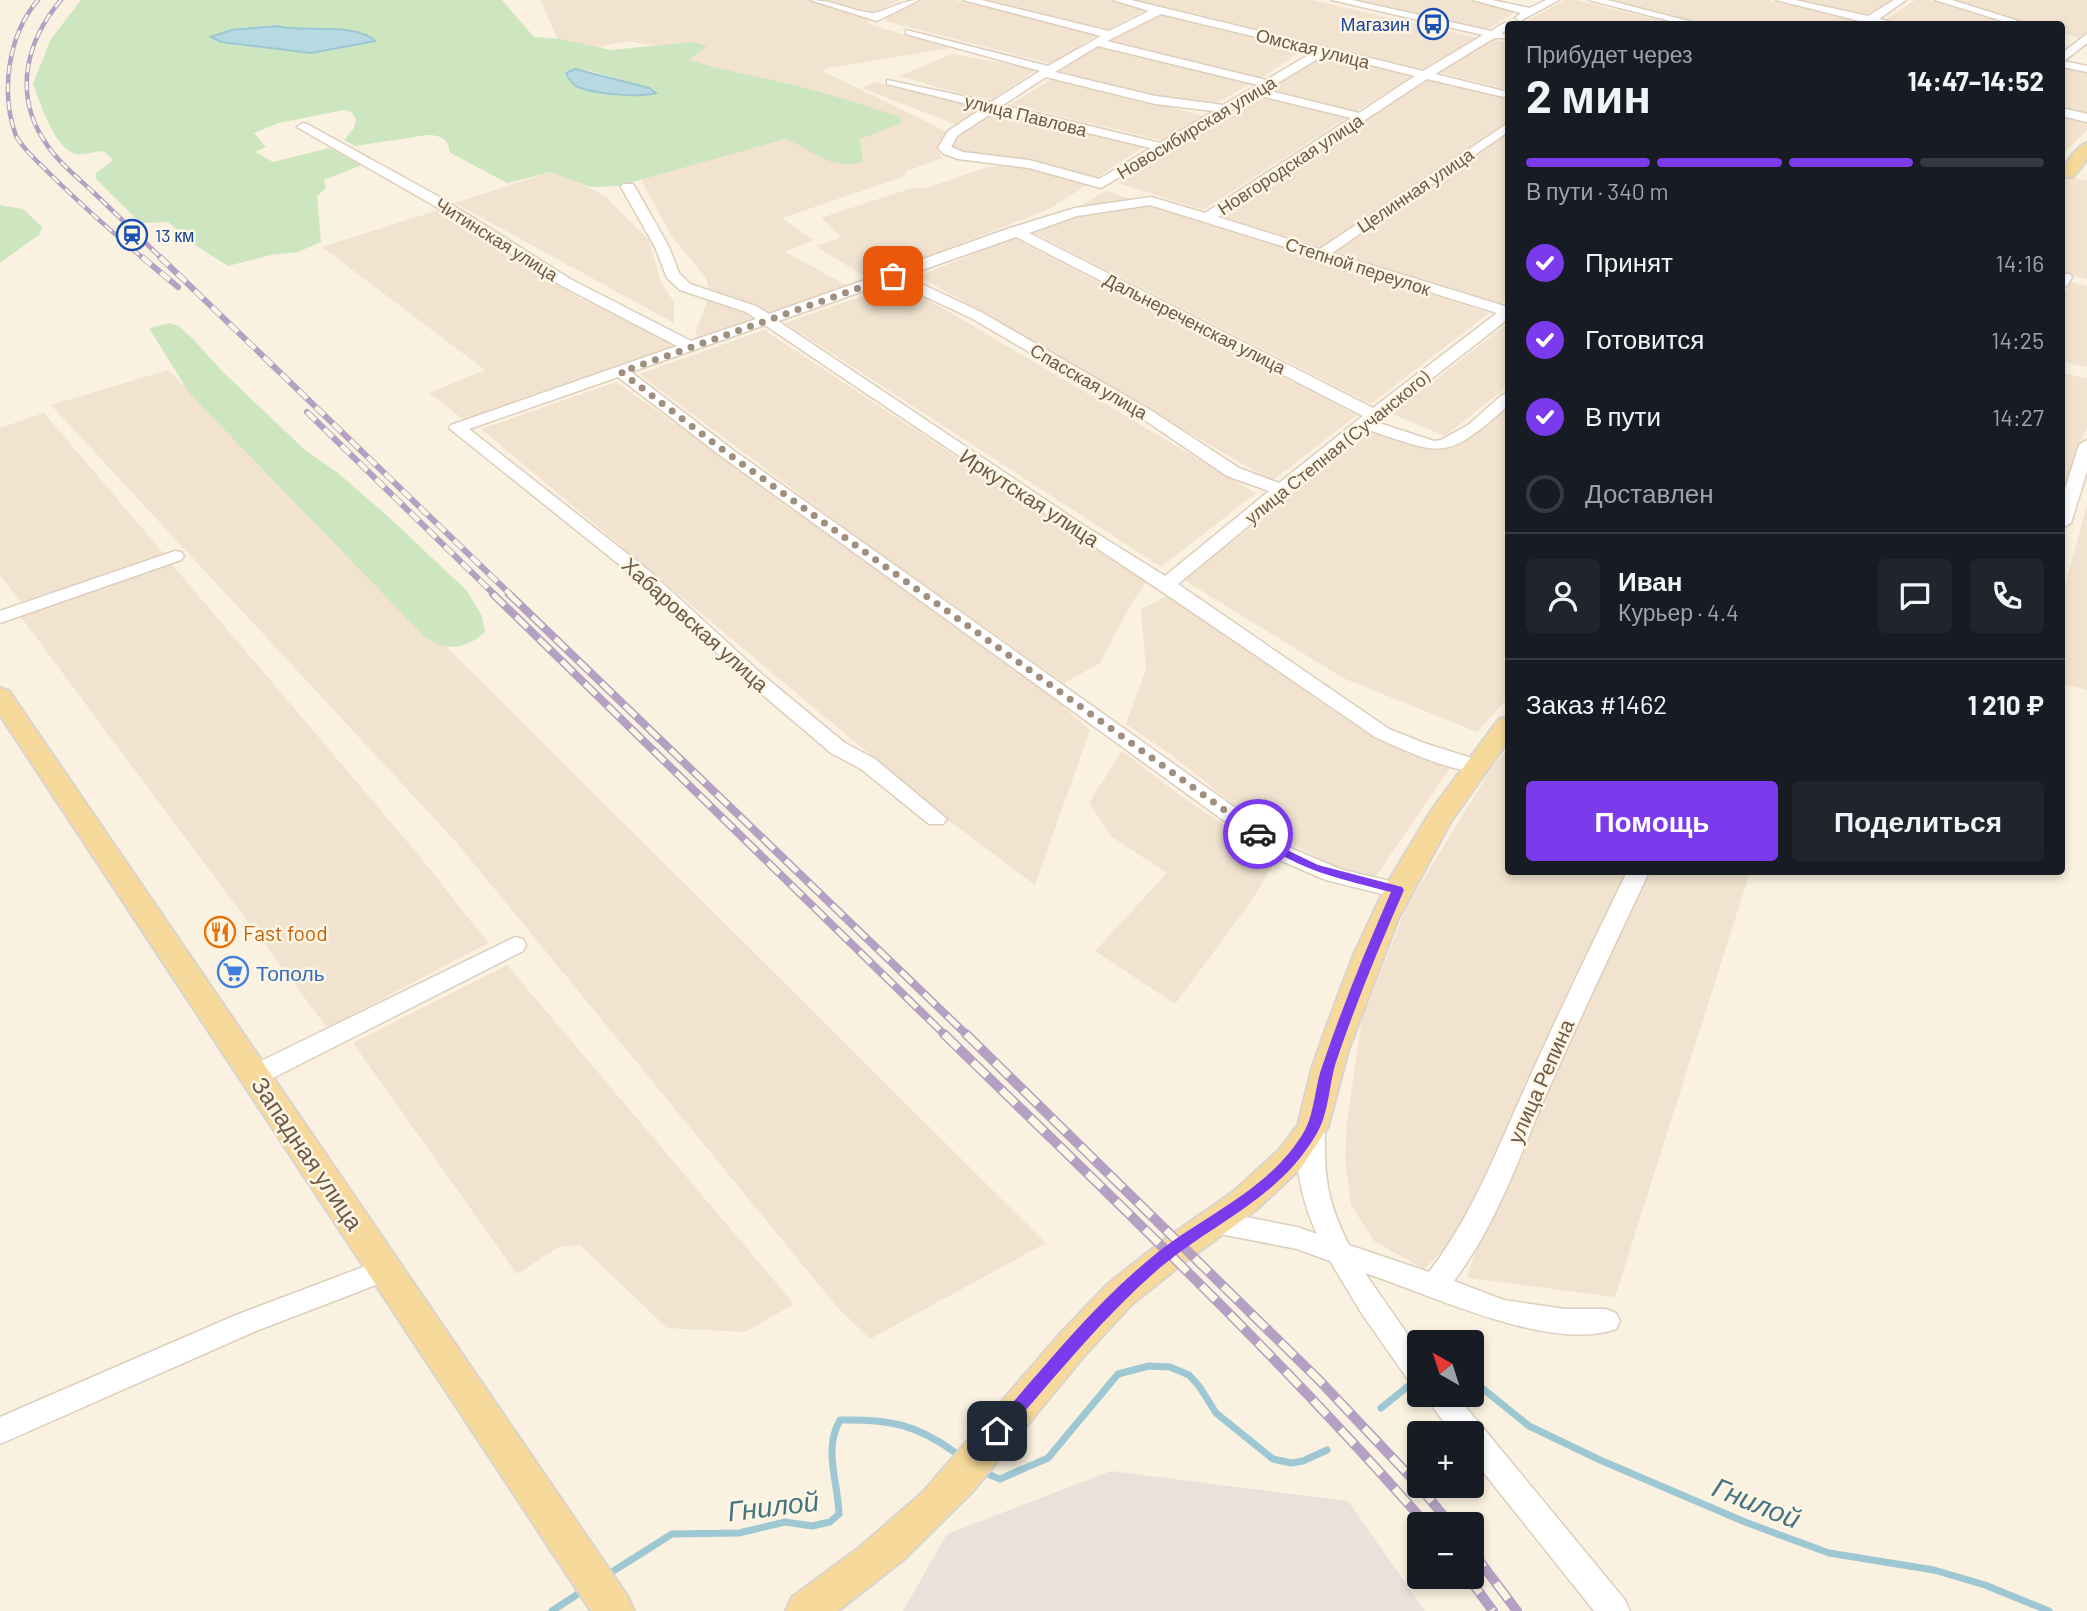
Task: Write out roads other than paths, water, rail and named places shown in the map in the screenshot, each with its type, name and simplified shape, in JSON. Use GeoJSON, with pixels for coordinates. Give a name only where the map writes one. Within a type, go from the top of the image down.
{"type":"FeatureCollection","features":[{"type":"Feature","properties":{"kind":"main road"},"geometry":{"type":"LineString","coordinates":[[2065,173],[2087,148]]}},
{"type":"Feature","properties":{"kind":"main road"},"geometry":{"type":"LineString","coordinates":[[2065,174],[2087,175]]}},
{"type":"Feature","properties":{"kind":"main road","name":"Западная улица"},"geometry":{"type":"LineString","coordinates":[[0,696],[614,1611]]}},
{"type":"Feature","properties":{"kind":"main road"},"geometry":{"type":"LineString","coordinates":[[806,1611],[873,1562],[936,1503],[1028,1395],[1119,1296],[1158,1260],[1262,1189],[1286,1166],[1312,1130],[1326,1072],[1356,986],[1398,890],[1434,825],[1474,766],[1505,728]]}},
{"type":"Feature","properties":{"kind":"street"},"geometry":{"type":"LineString","coordinates":[[815,0],[876,18],[914,0]]}},
{"type":"Feature","properties":{"kind":"street"},"geometry":{"type":"LineString","coordinates":[[968,0],[1108,34]]}},
{"type":"Feature","properties":{"kind":"street","name":"Омская улица"},"geometry":{"type":"LineString","coordinates":[[1118,0],[1505,94]]}},
{"type":"Feature","properties":{"kind":"street"},"geometry":{"type":"LineString","coordinates":[[1337,0],[1505,37]]}},
{"type":"Feature","properties":{"kind":"street"},"geometry":{"type":"LineString","coordinates":[[1478,0],[1531,12]]}},
{"type":"Feature","properties":{"kind":"street","name":"Новгородская улица"},"geometry":{"type":"LineString","coordinates":[[1516,21],[1554,0]]}},
{"type":"Feature","properties":{"kind":"street"},"geometry":{"type":"LineString","coordinates":[[1594,0],[1682,21]]}},
{"type":"Feature","properties":{"kind":"street"},"geometry":{"type":"LineString","coordinates":[[1781,0],[1862,21]]}},
{"type":"Feature","properties":{"kind":"street"},"geometry":{"type":"LineString","coordinates":[[1868,21],[1901,0]]}},
{"type":"Feature","properties":{"kind":"street"},"geometry":{"type":"LineString","coordinates":[[1940,0],[2012,21]]}},
{"type":"Feature","properties":{"kind":"street"},"geometry":{"type":"LineString","coordinates":[[992,107],[1095,41],[1160,10]]}},
{"type":"Feature","properties":{"kind":"street","name":"Новгородская улица"},"geometry":{"type":"LineString","coordinates":[[457,428],[1074,212],[1152,201],[1207,218],[1426,74],[1505,27]]}},
{"type":"Feature","properties":{"kind":"street"},"geometry":{"type":"LineString","coordinates":[[910,33],[1155,100],[1223,108]]}},
{"type":"Feature","properties":{"kind":"street"},"geometry":{"type":"LineString","coordinates":[[2065,37],[2085,41]]}},
{"type":"Feature","properties":{"kind":"street"},"geometry":{"type":"LineString","coordinates":[[1095,41],[1267,84]]}},
{"type":"Feature","properties":{"kind":"street"},"geometry":{"type":"LineString","coordinates":[[2065,56],[2085,41]]}},
{"type":"Feature","properties":{"kind":"street","name":"Новосибирская улица"},"geometry":{"type":"LineString","coordinates":[[992,107],[952,134],[944,148],[958,155],[1005,159],[1040,166],[1114,189],[1161,147],[1323,51]]}},
{"type":"Feature","properties":{"kind":"street"},"geometry":{"type":"LineString","coordinates":[[2065,65],[2087,69]]}},
{"type":"Feature","properties":{"kind":"street","name":"улица Павлова"},"geometry":{"type":"LineString","coordinates":[[891,82],[1161,147]]}},
{"type":"Feature","properties":{"kind":"street"},"geometry":{"type":"LineString","coordinates":[[1254,91],[1361,117]]}},
{"type":"Feature","properties":{"kind":"street"},"geometry":{"type":"LineString","coordinates":[[2065,113],[2087,118]]}},
{"type":"Feature","properties":{"kind":"street","name":"Читинская улица"},"geometry":{"type":"LineString","coordinates":[[303,127],[438,202],[567,282],[691,347]]}},
{"type":"Feature","properties":{"kind":"street","name":"Целинная улица"},"geometry":{"type":"LineString","coordinates":[[1321,254],[1505,129]]}},
{"type":"Feature","properties":{"kind":"street","name":"Иркутская улица"},"geometry":{"type":"LineString","coordinates":[[628,187],[662,247],[672,275],[685,287],[737,302],[769,320],[822,359],[1077,529],[1166,584],[1382,733],[1474,766]]}},
{"type":"Feature","properties":{"kind":"street"},"geometry":{"type":"LineString","coordinates":[[1114,189],[1152,201]]}},
{"type":"Feature","properties":{"kind":"street","name":"Степной переулок"},"geometry":{"type":"LineString","coordinates":[[1207,218],[1505,311]]}},
{"type":"Feature","properties":{"kind":"street","name":"Дальнереченская улица"},"geometry":{"type":"LineString","coordinates":[[1015,231],[1369,419],[1433,446],[1455,442],[1505,400]]}},
{"type":"Feature","properties":{"kind":"street","name":"Спасская улица"},"geometry":{"type":"LineString","coordinates":[[893,276],[976,315],[1146,414],[1233,472],[1281,490]]}},
{"type":"Feature","properties":{"kind":"street","name":"улица Степная (Сучанского)"},"geometry":{"type":"LineString","coordinates":[[1166,584],[1369,419],[1505,314]]}},
{"type":"Feature","properties":{"kind":"street"},"geometry":{"type":"LineString","coordinates":[[621,372],[727,453],[1285,854],[1334,875],[1398,890]]}},
{"type":"Feature","properties":{"kind":"street","name":"Хабаровская улица"},"geometry":{"type":"LineString","coordinates":[[457,428],[642,574],[758,681],[838,748],[868,764],[936,820]]}},
{"type":"Feature","properties":{"kind":"street"},"geometry":{"type":"LineString","coordinates":[[2065,514],[2087,445]]}},
{"type":"Feature","properties":{"kind":"street"},"geometry":{"type":"LineString","coordinates":[[0,618],[175,556]]}},
{"type":"Feature","properties":{"kind":"street","name":"улица Репина"},"geometry":{"type":"LineString","coordinates":[[1436,1285],[1454,1263],[1475,1229],[1568,1018],[1637,875]]}},
{"type":"Feature","properties":{"kind":"street"},"geometry":{"type":"LineString","coordinates":[[256,1075],[515,945]]}},
{"type":"Feature","properties":{"kind":"street"},"geometry":{"type":"LineString","coordinates":[[1312,1130],[1312,1179],[1320,1215],[1388,1329],[1407,1355]]}},
{"type":"Feature","properties":{"kind":"street"},"geometry":{"type":"LineString","coordinates":[[1214,1222],[1297,1238],[1436,1285],[1503,1312],[1565,1321],[1606,1321]]}},
{"type":"Feature","properties":{"kind":"street"},"geometry":{"type":"LineString","coordinates":[[0,1431],[246,1323],[384,1270]]}},
{"type":"Feature","properties":{"kind":"street"},"geometry":{"type":"LineString","coordinates":[[1448,1407],[1460,1421]]}},
{"type":"Feature","properties":{"kind":"street"},"geometry":{"type":"LineString","coordinates":[[1484,1450],[1614,1611]]}},
{"type":"Feature","properties":{"kind":"water"},"geometry":{"type":"Polygon","coordinates":[[[277,26],[342,30],[366,35],[375,41],[311,53],[221,42],[211,37],[231,30],[277,26]]]}},
{"type":"Feature","properties":{"kind":"water"},"geometry":{"type":"Polygon","coordinates":[[[575,69],[649,88],[656,93],[628,95],[584,89],[574,85],[566,73],[575,69]]]}},
{"type":"Feature","properties":{"kind":"waterway","name":"Гнилой"},"geometry":{"type":"LineString","coordinates":[[985,1473],[1000,1479],[1048,1458],[1118,1374],[1149,1366],[1170,1367],[1189,1375],[1216,1413],[1273,1459],[1291,1463],[1303,1461],[1327,1450]]}},
{"type":"Feature","properties":{"kind":"waterway","name":"Гнилой"},"geometry":{"type":"LineString","coordinates":[[1381,1408],[1407,1387]]}},
{"type":"Feature","properties":{"kind":"waterway","name":"Гнилой"},"geometry":{"type":"LineString","coordinates":[[1484,1390],[1529,1426],[1600,1460],[1745,1522],[1829,1553],[1934,1570],[1985,1585],[2049,1611]]}},
{"type":"Feature","properties":{"kind":"waterway","name":"Гнилой"},"geometry":{"type":"LineString","coordinates":[[607,1575],[672,1534],[739,1533],[785,1522],[812,1526],[830,1522],[839,1514],[832,1454],[835,1431],[840,1420],[901,1425],[928,1435],[956,1453]]}},
{"type":"Feature","properties":{"kind":"waterway","name":"Гнилой"},"geometry":{"type":"LineString","coordinates":[[552,1611],[584,1590]]}},
{"type":"Feature","properties":{"kind":"railway"},"geometry":{"type":"LineString","coordinates":[[38,0],[20,30],[10,65],[8,101],[16,136],[27,151],[95,217],[144,259]]}},
{"type":"Feature","properties":{"kind":"railway"},"geometry":{"type":"LineString","coordinates":[[61,0],[39,33],[28,68],[29,105],[35,124],[61,162],[162,259]]}},
{"type":"Feature","properties":{"kind":"railway"},"geometry":{"type":"LineString","coordinates":[[142,257],[178,287]]}},
{"type":"Feature","properties":{"kind":"railway"},"geometry":{"type":"LineString","coordinates":[[160,257],[511,595]]}},
{"type":"Feature","properties":{"kind":"railway"},"geometry":{"type":"LineString","coordinates":[[307,412],[495,595]]}},
{"type":"Feature","properties":{"kind":"railway"},"geometry":{"type":"LineString","coordinates":[[493,594],[946,1036]]}},
{"type":"Feature","properties":{"kind":"railway"},"geometry":{"type":"LineString","coordinates":[[509,594],[968,1036]]}},
{"type":"Feature","properties":{"kind":"railway"},"geometry":{"type":"LineString","coordinates":[[944,1034],[1250,1335],[1415,1512]]}},
{"type":"Feature","properties":{"kind":"railway"},"geometry":{"type":"LineString","coordinates":[[966,1034],[1318,1379],[1440,1512]]}},
{"type":"Feature","properties":{"kind":"railway"},"geometry":{"type":"LineString","coordinates":[[1484,1567],[1517,1611]]}},
{"type":"Feature","properties":{"kind":"railway"},"geometry":{"type":"LineString","coordinates":[[1477,1589],[1493,1611]]}},
{"type":"Feature","properties":{"kind":"place","name":"Магазин"},"geometry":{"type":"Point","coordinates":[1433,24]}},
{"type":"Feature","properties":{"kind":"place","name":"13 км"},"geometry":{"type":"Point","coordinates":[132,235]}},
{"type":"Feature","properties":{"kind":"place","name":"Fast food"},"geometry":{"type":"Point","coordinates":[220,932]}},
{"type":"Feature","properties":{"kind":"place","name":"Тополь"},"geometry":{"type":"Point","coordinates":[233,972]}}]}
